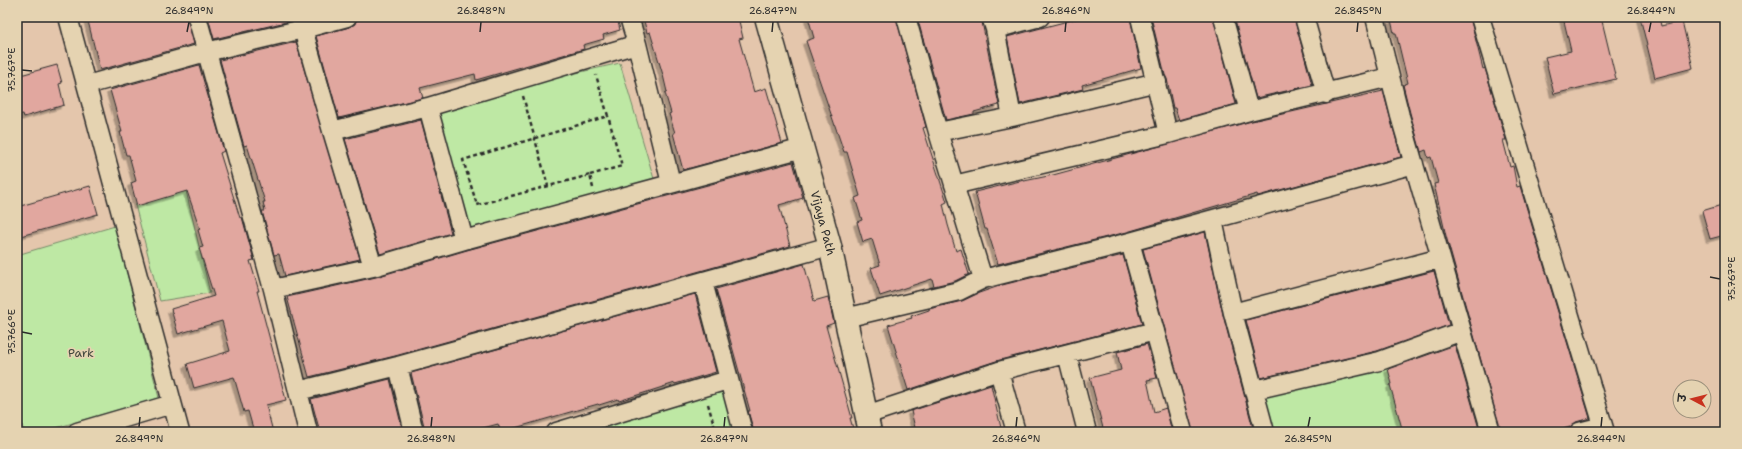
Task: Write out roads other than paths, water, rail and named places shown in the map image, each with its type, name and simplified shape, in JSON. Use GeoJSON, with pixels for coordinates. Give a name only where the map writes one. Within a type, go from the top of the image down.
{"type":"FeatureCollection","features":[{"type":"Feature","properties":{"kind":"street"},"geometry":{"type":"LineString","coordinates":[[68,17],[180,432]]}},
{"type":"Feature","properties":{"kind":"street"},"geometry":{"type":"LineString","coordinates":[[197,17],[273,289],[308,432]]}},
{"type":"Feature","properties":{"kind":"street"},"geometry":{"type":"LineString","coordinates":[[87,85],[206,52],[347,17]]}},
{"type":"Feature","properties":{"kind":"street"},"geometry":{"type":"LineString","coordinates":[[630,17],[672,183]]}},
{"type":"Feature","properties":{"kind":"street","name":"Vijaya Path"},"geometry":{"type":"LineString","coordinates":[[766,17],[830,246],[868,424]]}},
{"type":"Feature","properties":{"kind":"street"},"geometry":{"type":"LineString","coordinates":[[906,17],[938,132],[983,279]]}},
{"type":"Feature","properties":{"kind":"street"},"geometry":{"type":"LineString","coordinates":[[1012,117],[993,23],[1040,17]]}},
{"type":"Feature","properties":{"kind":"street"},"geometry":{"type":"LineString","coordinates":[[1140,17],[1157,82],[1168,134]]}},
{"type":"Feature","properties":{"kind":"street"},"geometry":{"type":"LineString","coordinates":[[1223,17],[1249,111]]}},
{"type":"Feature","properties":{"kind":"street"},"geometry":{"type":"LineString","coordinates":[[1304,17],[1326,94]]}},
{"type":"Feature","properties":{"kind":"street"},"geometry":{"type":"LineString","coordinates":[[1375,17],[1414,164],[1491,432]]}},
{"type":"Feature","properties":{"kind":"street"},"geometry":{"type":"LineString","coordinates":[[1480,17],[1604,429],[1579,432]]}},
{"type":"Feature","properties":{"kind":"street"},"geometry":{"type":"LineString","coordinates":[[303,29],[372,267]]}},
{"type":"Feature","properties":{"kind":"street"},"geometry":{"type":"LineString","coordinates":[[332,131],[428,107],[637,44]]}},
{"type":"Feature","properties":{"kind":"street"},"geometry":{"type":"LineString","coordinates":[[954,185],[1168,134],[1249,111],[1326,94],[1390,77]]}},
{"type":"Feature","properties":{"kind":"street"},"geometry":{"type":"LineString","coordinates":[[938,132],[1012,117],[1157,82]]}},
{"type":"Feature","properties":{"kind":"street"},"geometry":{"type":"LineString","coordinates":[[428,107],[464,240]]}},
{"type":"Feature","properties":{"kind":"street"},"geometry":{"type":"LineString","coordinates":[[273,289],[372,267],[464,240],[803,148]]}},
{"type":"Feature","properties":{"kind":"street"},"geometry":{"type":"LineString","coordinates":[[845,318],[959,291],[983,279],[1213,220],[1414,164]]}},
{"type":"Feature","properties":{"kind":"street"},"geometry":{"type":"LineString","coordinates":[[1213,220],[1233,313],[1265,432]]}},
{"type":"Feature","properties":{"kind":"street"},"geometry":{"type":"LineString","coordinates":[[1130,242],[1183,432]]}},
{"type":"Feature","properties":{"kind":"street"},"geometry":{"type":"LineString","coordinates":[[298,390],[398,366],[830,246]]}},
{"type":"Feature","properties":{"kind":"street"},"geometry":{"type":"LineString","coordinates":[[1233,313],[1441,258]]}},
{"type":"Feature","properties":{"kind":"street"},"geometry":{"type":"LineString","coordinates":[[703,282],[743,432]]}},
{"type":"Feature","properties":{"kind":"street"},"geometry":{"type":"LineString","coordinates":[[868,424],[999,371],[1155,331]]}},
{"type":"Feature","properties":{"kind":"street"},"geometry":{"type":"LineString","coordinates":[[1254,390],[1380,362],[1462,332]]}},
{"type":"Feature","properties":{"kind":"street"},"geometry":{"type":"LineString","coordinates":[[1067,354],[1087,432]]}},
{"type":"Feature","properties":{"kind":"street"},"geometry":{"type":"LineString","coordinates":[[398,366],[414,432]]}},
{"type":"Feature","properties":{"kind":"street"},"geometry":{"type":"LineString","coordinates":[[999,371],[1016,432]]}},
{"type":"Feature","properties":{"kind":"street"},"geometry":{"type":"LineString","coordinates":[[556,432],[728,380]]}},
{"type":"Feature","properties":{"kind":"street"},"geometry":{"type":"LineString","coordinates":[[77,432],[172,404]]}},
{"type":"Feature","properties":{"kind":"park label","name":"Park"},"geometry":{"type":"Point","coordinates":[81,353]}}]}
